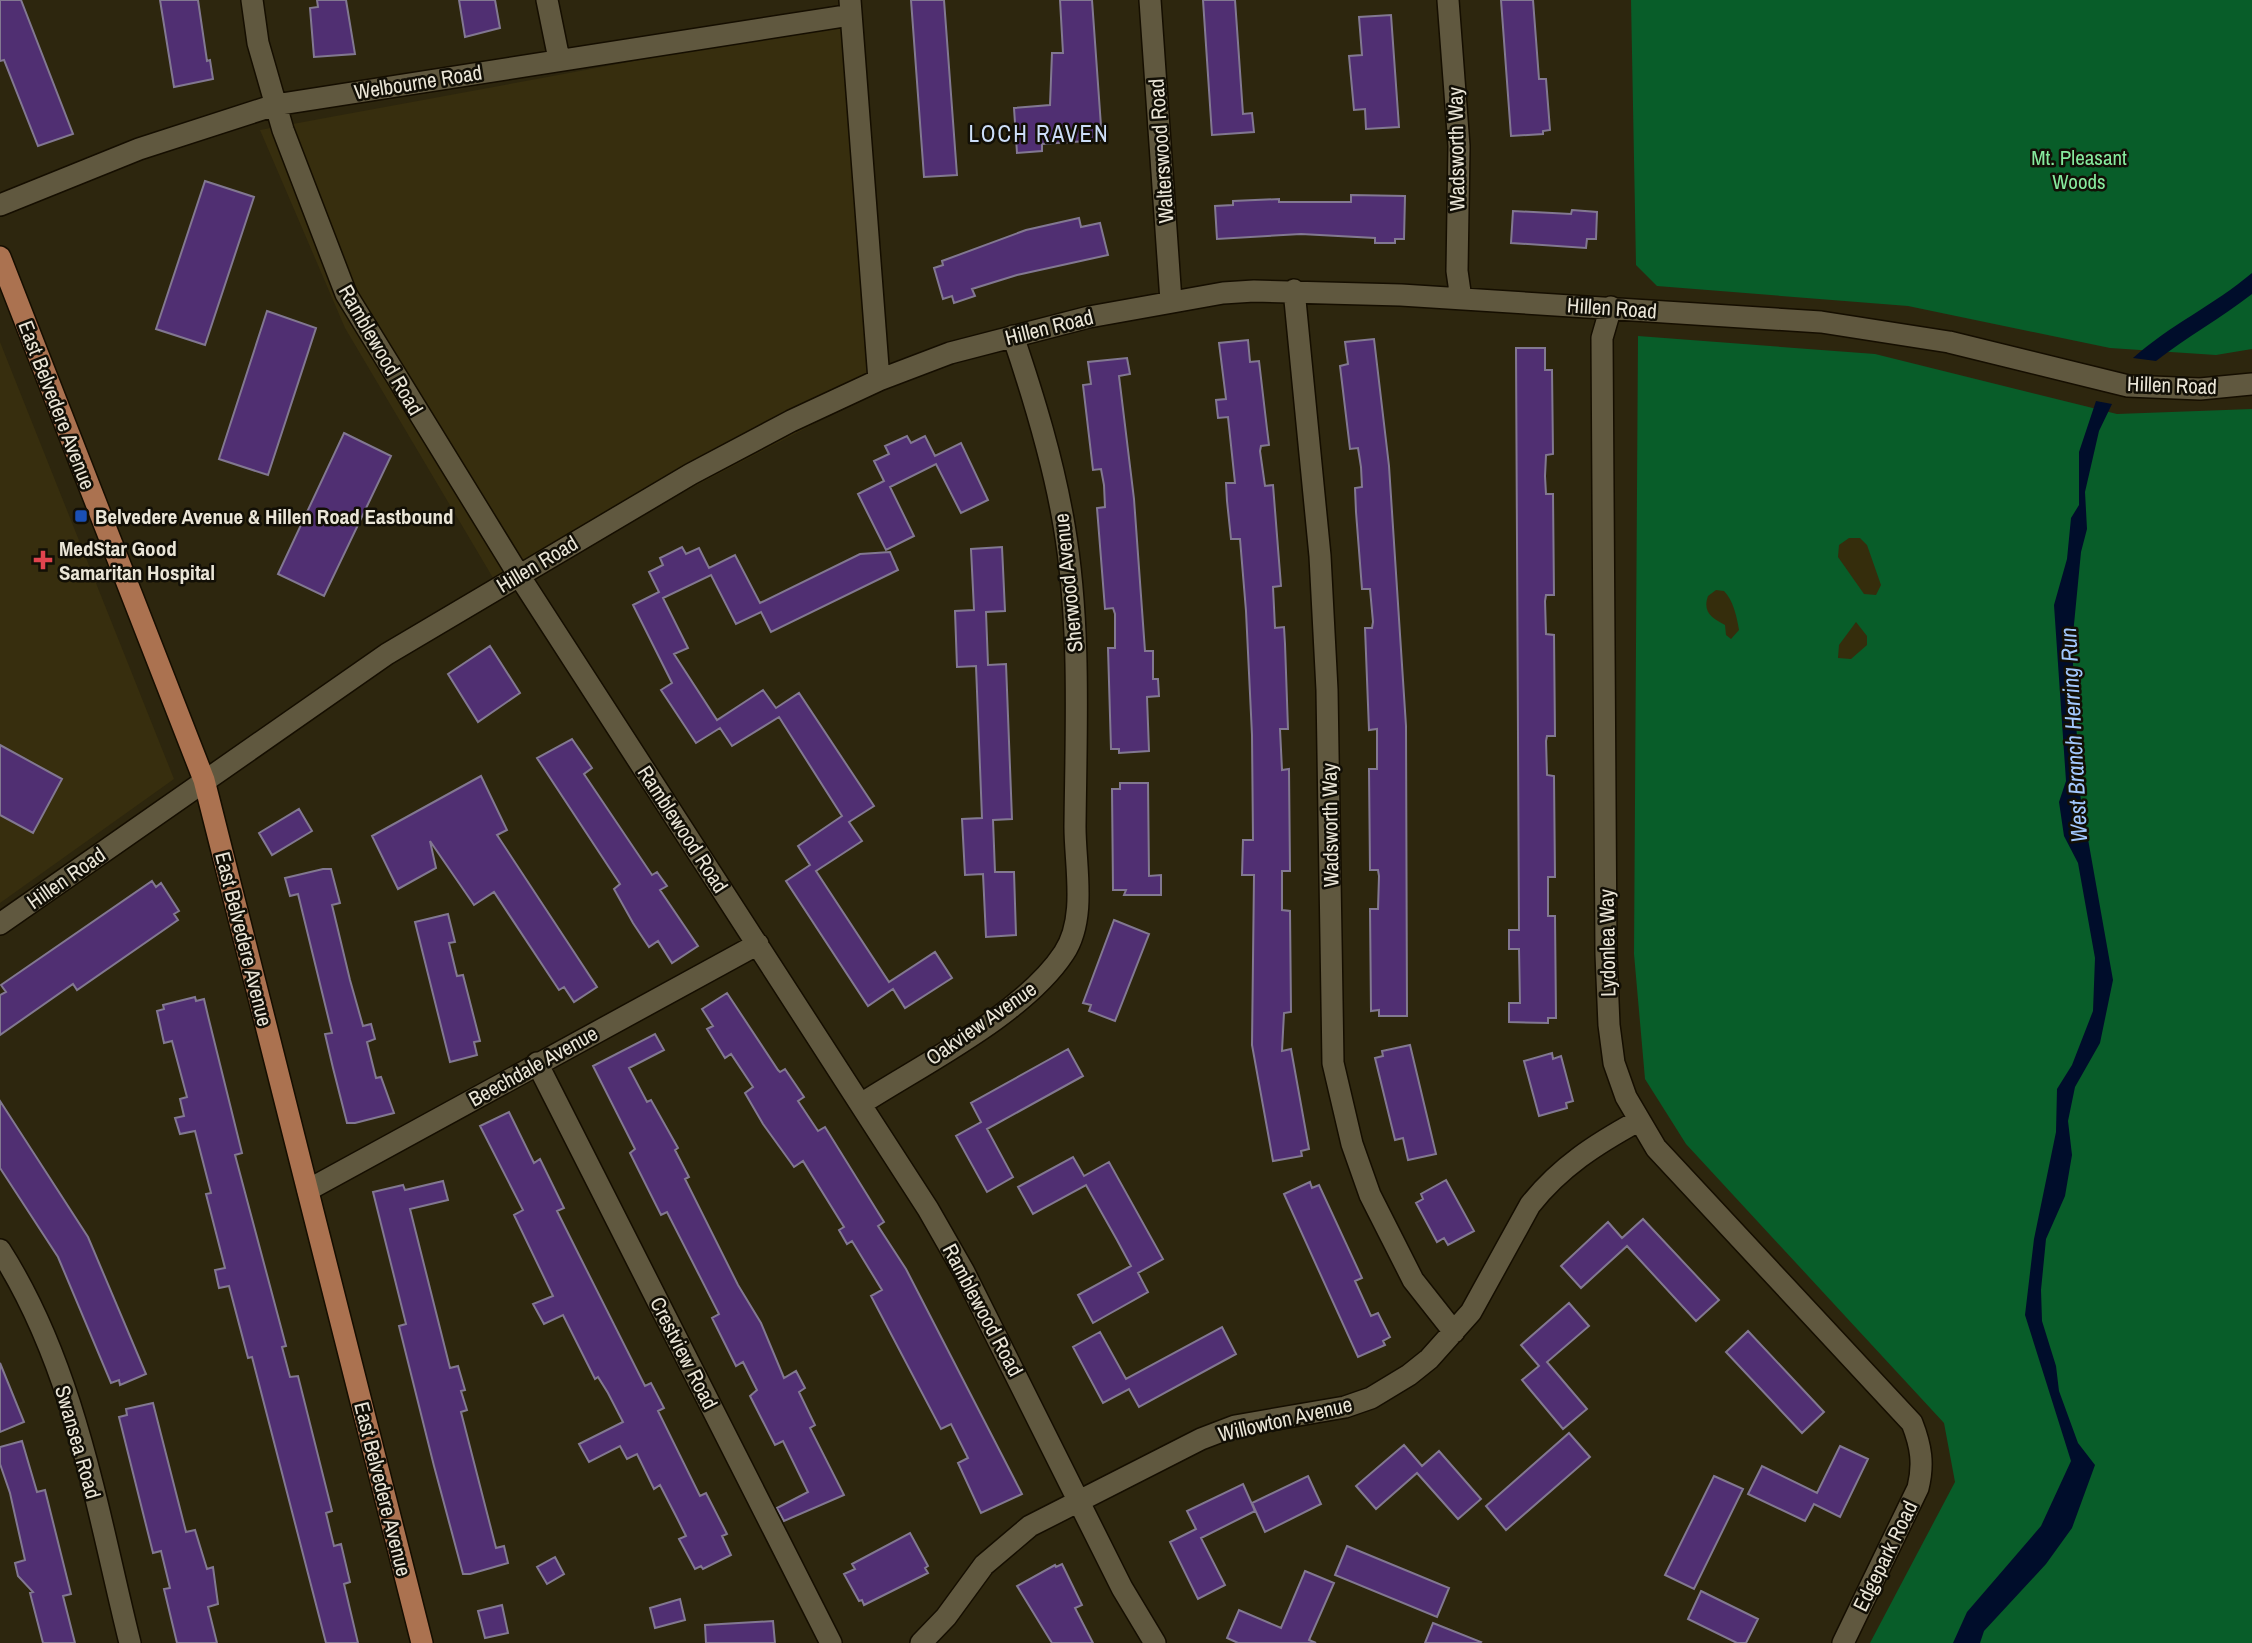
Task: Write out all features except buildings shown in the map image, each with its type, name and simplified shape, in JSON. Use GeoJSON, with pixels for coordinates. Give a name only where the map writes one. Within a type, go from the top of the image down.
{"type":"FeatureCollection","features":[{"type":"Feature","properties":{"kind":"main road","name":"East Belvedere Avenue"},"geometry":{"type":"LineString","coordinates":[[0,257],[204,780],[422,1643]]}},
{"type":"Feature","properties":{"kind":"street","name":"Ramblewood Road"},"geometry":{"type":"LineString","coordinates":[[252,0],[258,43],[275,105],[346,294],[517,574],[861,1104],[964,1272],[1081,1501],[1122,1588],[1155,1643]]}},
{"type":"Feature","properties":{"kind":"street"},"geometry":{"type":"LineString","coordinates":[[547,0],[559,59]]}},
{"type":"Feature","properties":{"kind":"street","name":"Walterswood Road"},"geometry":{"type":"LineString","coordinates":[[1150,0],[1171,302]]}},
{"type":"Feature","properties":{"kind":"street","name":"Wadsworth Way"},"geometry":{"type":"LineString","coordinates":[[1448,0],[1459,146],[1457,271],[1461,299]]}},
{"type":"Feature","properties":{"kind":"street","name":"Welbourne Road"},"geometry":{"type":"LineString","coordinates":[[0,205],[139,149],[275,105],[850,8]]}},
{"type":"Feature","properties":{"kind":"street"},"geometry":{"type":"LineString","coordinates":[[850,8],[879,380]]}},
{"type":"Feature","properties":{"kind":"street","name":"Hillen Road"},"geometry":{"type":"LineString","coordinates":[[0,924],[387,654],[517,574],[691,474],[791,421],[879,380],[950,353],[1013,336],[1223,293],[1294,290],[1611,307],[1821,322],[1879,329],[1948,342],[2127,386],[2200,389],[2252,384]]}},
{"type":"Feature","properties":{"kind":"street","name":"Wadsworth Way"},"geometry":{"type":"LineString","coordinates":[[1294,290],[1320,556],[1327,690],[1333,1063],[1352,1144],[1370,1195],[1413,1280],[1454,1332]]}},
{"type":"Feature","properties":{"kind":"street","name":"Lydonlea Way"},"geometry":{"type":"LineString","coordinates":[[1611,307],[1602,338],[1605,954],[1614,1063],[1638,1121],[1656,1147],[1912,1423],[1920,1443],[1923,1467]]}},
{"type":"Feature","properties":{"kind":"street","name":"Sherwood Avenue"},"geometry":{"type":"LineString","coordinates":[[1013,336],[1040,419],[1066,535],[1076,649],[1075,836]]}},
{"type":"Feature","properties":{"kind":"street","name":"Oakview Avenue"},"geometry":{"type":"LineString","coordinates":[[861,1104],[1025,997],[1065,951],[1073,933],[1076,908],[1075,836]]}},
{"type":"Feature","properties":{"kind":"street","name":"Beechdale Avenue"},"geometry":{"type":"LineString","coordinates":[[308,1190],[758,944]]}},
{"type":"Feature","properties":{"kind":"street","name":"Crestview Road"},"geometry":{"type":"LineString","coordinates":[[537,1063],[831,1643]]}},
{"type":"Feature","properties":{"kind":"street","name":"Willowton Avenue"},"geometry":{"type":"LineString","coordinates":[[921,1643],[946,1617],[984,1565],[1005,1544],[1030,1526],[1201,1439],[1235,1426],[1321,1412],[1371,1398],[1409,1375],[1454,1332],[1485,1293],[1530,1205],[1542,1189],[1565,1166],[1590,1148],[1638,1121]]}},
{"type":"Feature","properties":{"kind":"street","name":"Swansea Road"},"geometry":{"type":"LineString","coordinates":[[0,1250],[43,1331],[73,1410],[130,1643]]}},
{"type":"Feature","properties":{"kind":"street","name":"Edgepark Road"},"geometry":{"type":"LineString","coordinates":[[1843,1643],[1918,1488],[1923,1467]]}},
{"type":"Feature","properties":{"kind":"shaded area"},"geometry":{"type":"Polygon","coordinates":[[[851,21],[883,388],[499,588],[345,328],[260,130],[851,21]]]}},
{"type":"Feature","properties":{"kind":"shaded area","name":"MedStar Good Samaritan Hospital"},"geometry":{"type":"Polygon","coordinates":[[[0,342],[174,779],[0,903],[0,342]]]}},
{"type":"Feature","properties":{"kind":"green space","name":"Mt. Pleasant Woods"},"geometry":{"type":"Polygon","coordinates":[[[1631,0],[2252,0],[2252,349],[2216,355],[2110,348],[1908,306],[1657,286],[1636,265],[1631,0]]]}},
{"type":"Feature","properties":{"kind":"green space"},"geometry":{"type":"Polygon","coordinates":[[[1638,336],[1875,354],[2117,414],[2252,409],[2252,1643],[1870,1643],[1955,1482],[1944,1423],[1686,1144],[1645,1079],[1634,954],[1638,336]]]}},
{"type":"Feature","properties":{"kind":"sand"},"geometry":{"type":"Polygon","coordinates":[[[1849,538],[1860,538],[1867,545],[1881,585],[1876,595],[1864,594],[1838,557],[1839,545],[1849,538]]]}},
{"type":"Feature","properties":{"kind":"sand"},"geometry":{"type":"Polygon","coordinates":[[[1716,590],[1724,591],[1734,609],[1739,630],[1731,639],[1726,635],[1725,625],[1713,617],[1706,607],[1708,596],[1716,590]]]}},
{"type":"Feature","properties":{"kind":"sand"},"geometry":{"type":"Polygon","coordinates":[[[1856,622],[1867,636],[1867,645],[1851,659],[1838,658],[1839,645],[1856,622]]]}},
{"type":"Feature","properties":{"kind":"water"},"geometry":{"type":"Polygon","coordinates":[[[2252,273],[2252,294],[2240,303],[2156,361],[2133,358],[2162,335],[2252,273]]]}},
{"type":"Feature","properties":{"kind":"water","name":"West Branch Herring Run"},"geometry":{"type":"Polygon","coordinates":[[[2096,401],[2112,404],[2099,431],[2085,492],[2087,529],[2081,552],[2072,645],[2080,794],[2113,980],[2100,1043],[2075,1087],[2068,1121],[2072,1155],[2065,1196],[2046,1239],[2041,1290],[2042,1321],[2056,1366],[2059,1391],[2078,1443],[2095,1465],[2072,1528],[2046,1564],[1984,1631],[1980,1643],[1953,1643],[1967,1612],[2041,1526],[2071,1461],[2025,1315],[2034,1239],[2056,1132],[2057,1089],[2072,1065],[2093,1011],[2095,958],[2078,863],[2064,836],[2059,802],[2066,781],[2054,605],[2067,559],[2071,518],[2079,505],[2079,452],[2096,401]]]}},
{"type":"Feature","properties":{"kind":"place","name":"Belvedere Avenue & Hillen Road Eastbound"},"geometry":{"type":"Point","coordinates":[81,516]}},
{"type":"Feature","properties":{"kind":"place","name":"MedStar Good Samaritan Hospital"},"geometry":{"type":"Point","coordinates":[43,560]}},
{"type":"Feature","properties":{"kind":"district","name":"LOCH RAVEN"},"geometry":{"type":"Point","coordinates":[1039,133]}}]}
